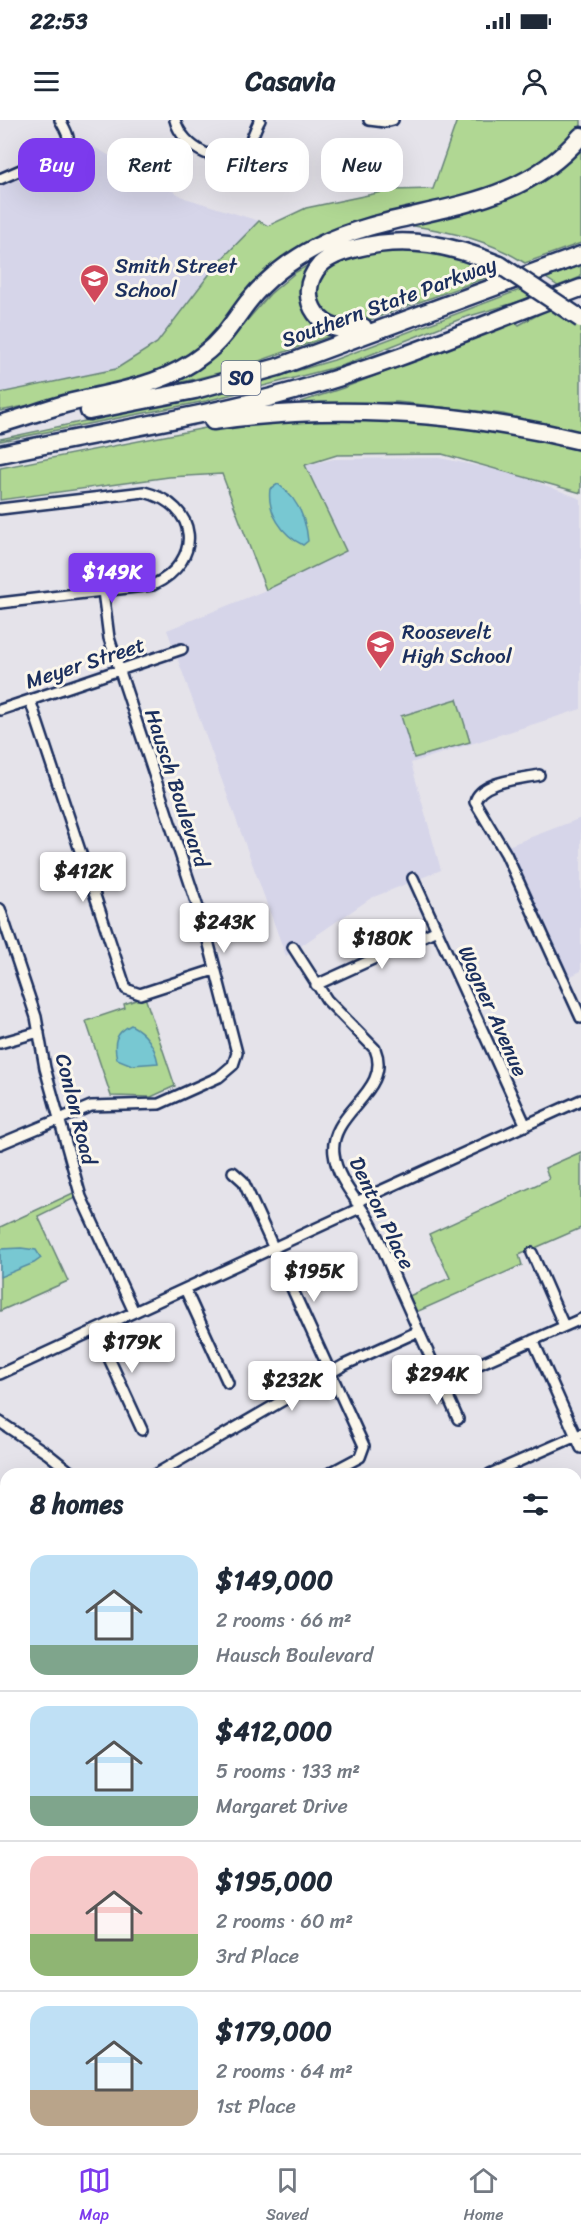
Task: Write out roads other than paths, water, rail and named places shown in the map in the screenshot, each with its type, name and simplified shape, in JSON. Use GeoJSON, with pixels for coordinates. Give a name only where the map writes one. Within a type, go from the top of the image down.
{"type":"FeatureCollection","features":[{"type":"Feature","properties":{"kind":"highway"},"geometry":{"type":"LineString","coordinates":[[213,348],[262,286],[303,255],[340,237],[512,188],[549,166],[581,136]]}},
{"type":"Feature","properties":{"kind":"highway"},"geometry":{"type":"LineString","coordinates":[[0,426],[66,404],[155,382],[186,367],[230,334],[282,279],[314,258],[346,243],[386,235],[426,235],[460,243],[503,263],[581,310]]}},
{"type":"Feature","properties":{"kind":"highway"},"geometry":{"type":"LineString","coordinates":[[473,296],[415,308],[360,328],[342,331],[325,324],[316,316],[311,306],[309,290],[315,272],[329,258],[352,249],[408,241],[440,244],[503,263],[581,319]]}},
{"type":"Feature","properties":{"kind":"highway","name":"Southern State Parkway"},"geometry":{"type":"LineString","coordinates":[[0,426],[152,399],[242,378],[317,354],[581,255]]}},
{"type":"Feature","properties":{"kind":"highway","name":"SO"},"geometry":{"type":"LineString","coordinates":[[0,454],[235,406],[308,387],[581,288]]}},
{"type":"Feature","properties":{"kind":"highway"},"geometry":{"type":"LineString","coordinates":[[72,439],[131,437],[209,422],[275,413],[365,410],[472,418],[581,441]]}},
{"type":"Feature","properties":{"kind":"street"},"geometry":{"type":"LineString","coordinates":[[0,179],[64,151],[68,146],[69,138],[60,120]]}},
{"type":"Feature","properties":{"kind":"street"},"geometry":{"type":"LineString","coordinates":[[174,120],[182,138],[205,154]]}},
{"type":"Feature","properties":{"kind":"street"},"geometry":{"type":"LineString","coordinates":[[251,138],[260,120]]}},
{"type":"Feature","properties":{"kind":"street"},"geometry":{"type":"LineString","coordinates":[[369,120],[385,122],[393,120]]}},
{"type":"Feature","properties":{"kind":"street"},"geometry":{"type":"LineString","coordinates":[[0,509],[144,492],[160,496],[177,508],[187,527],[188,548],[180,567],[168,578],[153,585],[0,603]]}},
{"type":"Feature","properties":{"kind":"street","name":"Hausch Boulevard"},"geometry":{"type":"LineString","coordinates":[[0,1144],[91,1106],[159,1104],[208,1083],[227,1071],[236,1059],[237,1046],[214,970],[205,929],[109,638],[103,591]]}},
{"type":"Feature","properties":{"kind":"street","name":"Meyer Street"},"geometry":{"type":"LineString","coordinates":[[0,710],[182,649]]}},
{"type":"Feature","properties":{"kind":"street"},"geometry":{"type":"LineString","coordinates":[[30,700],[126,989],[140,994],[214,970]]}},
{"type":"Feature","properties":{"kind":"street"},"geometry":{"type":"LineString","coordinates":[[539,775],[484,789],[477,795],[475,802],[506,854],[581,1018]]}},
{"type":"Feature","properties":{"kind":"street","name":"Wagner Avenue"},"geometry":{"type":"LineString","coordinates":[[414,878],[526,1126]]}},
{"type":"Feature","properties":{"kind":"street","name":"Conlon Road"},"geometry":{"type":"LineString","coordinates":[[0,909],[39,1032],[45,1068],[81,1197],[134,1312]]}},
{"type":"Feature","properties":{"kind":"street"},"geometry":{"type":"LineString","coordinates":[[316,985],[437,930]]}},
{"type":"Feature","properties":{"kind":"street"},"geometry":{"type":"LineString","coordinates":[[0,944],[10,941]]}},
{"type":"Feature","properties":{"kind":"street","name":"Denton Place"},"geometry":{"type":"LineString","coordinates":[[293,946],[327,1000],[375,1049],[379,1059],[374,1082],[340,1125],[334,1142],[337,1166],[358,1205],[371,1223],[458,1419]]}},
{"type":"Feature","properties":{"kind":"street"},"geometry":{"type":"LineString","coordinates":[[0,1043],[39,1032]]}},
{"type":"Feature","properties":{"kind":"street"},"geometry":{"type":"LineString","coordinates":[[0,1374],[315,1229],[358,1205],[581,1101]]}},
{"type":"Feature","properties":{"kind":"street"},"geometry":{"type":"LineString","coordinates":[[233,1172],[243,1181],[364,1449],[360,1456],[339,1468]]}},
{"type":"Feature","properties":{"kind":"street"},"geometry":{"type":"LineString","coordinates":[[532,1253],[564,1326]]}},
{"type":"Feature","properties":{"kind":"street"},"geometry":{"type":"LineString","coordinates":[[185,1289],[228,1383]]}},
{"type":"Feature","properties":{"kind":"street"},"geometry":{"type":"LineString","coordinates":[[441,1382],[581,1319]]}},
{"type":"Feature","properties":{"kind":"street"},"geometry":{"type":"LineString","coordinates":[[96,1330],[142,1430]]}},
{"type":"Feature","properties":{"kind":"street"},"geometry":{"type":"LineString","coordinates":[[167,1468],[344,1365],[419,1331]]}},
{"type":"Feature","properties":{"kind":"street"},"geometry":{"type":"LineString","coordinates":[[533,1340],[578,1435],[581,1448]]}},
{"type":"Feature","properties":{"kind":"street"},"geometry":{"type":"LineString","coordinates":[[0,1422],[65,1468]]}},
{"type":"Feature","properties":{"kind":"street"},"geometry":{"type":"LineString","coordinates":[[504,1468],[578,1435]]}},
{"type":"Feature","properties":{"kind":"water"},"geometry":{"type":"Polygon","coordinates":[[[278,484],[290,495],[303,516],[308,541],[303,545],[295,541],[283,529],[274,514],[270,489],[278,484]]]}},
{"type":"Feature","properties":{"kind":"water"},"geometry":{"type":"Polygon","coordinates":[[[131,1025],[149,1041],[158,1063],[132,1065],[117,1059],[116,1039],[131,1025]]]}},
{"type":"Feature","properties":{"kind":"water"},"geometry":{"type":"Polygon","coordinates":[[[0,1249],[36,1250],[41,1258],[0,1277],[0,1249]]]}},
{"type":"Feature","properties":{"kind":"place","name":"Smith Street School"},"geometry":{"type":"Point","coordinates":[94,304]}},
{"type":"Feature","properties":{"kind":"place","name":"Roosevelt High School"},"geometry":{"type":"Point","coordinates":[381,670]}}]}
